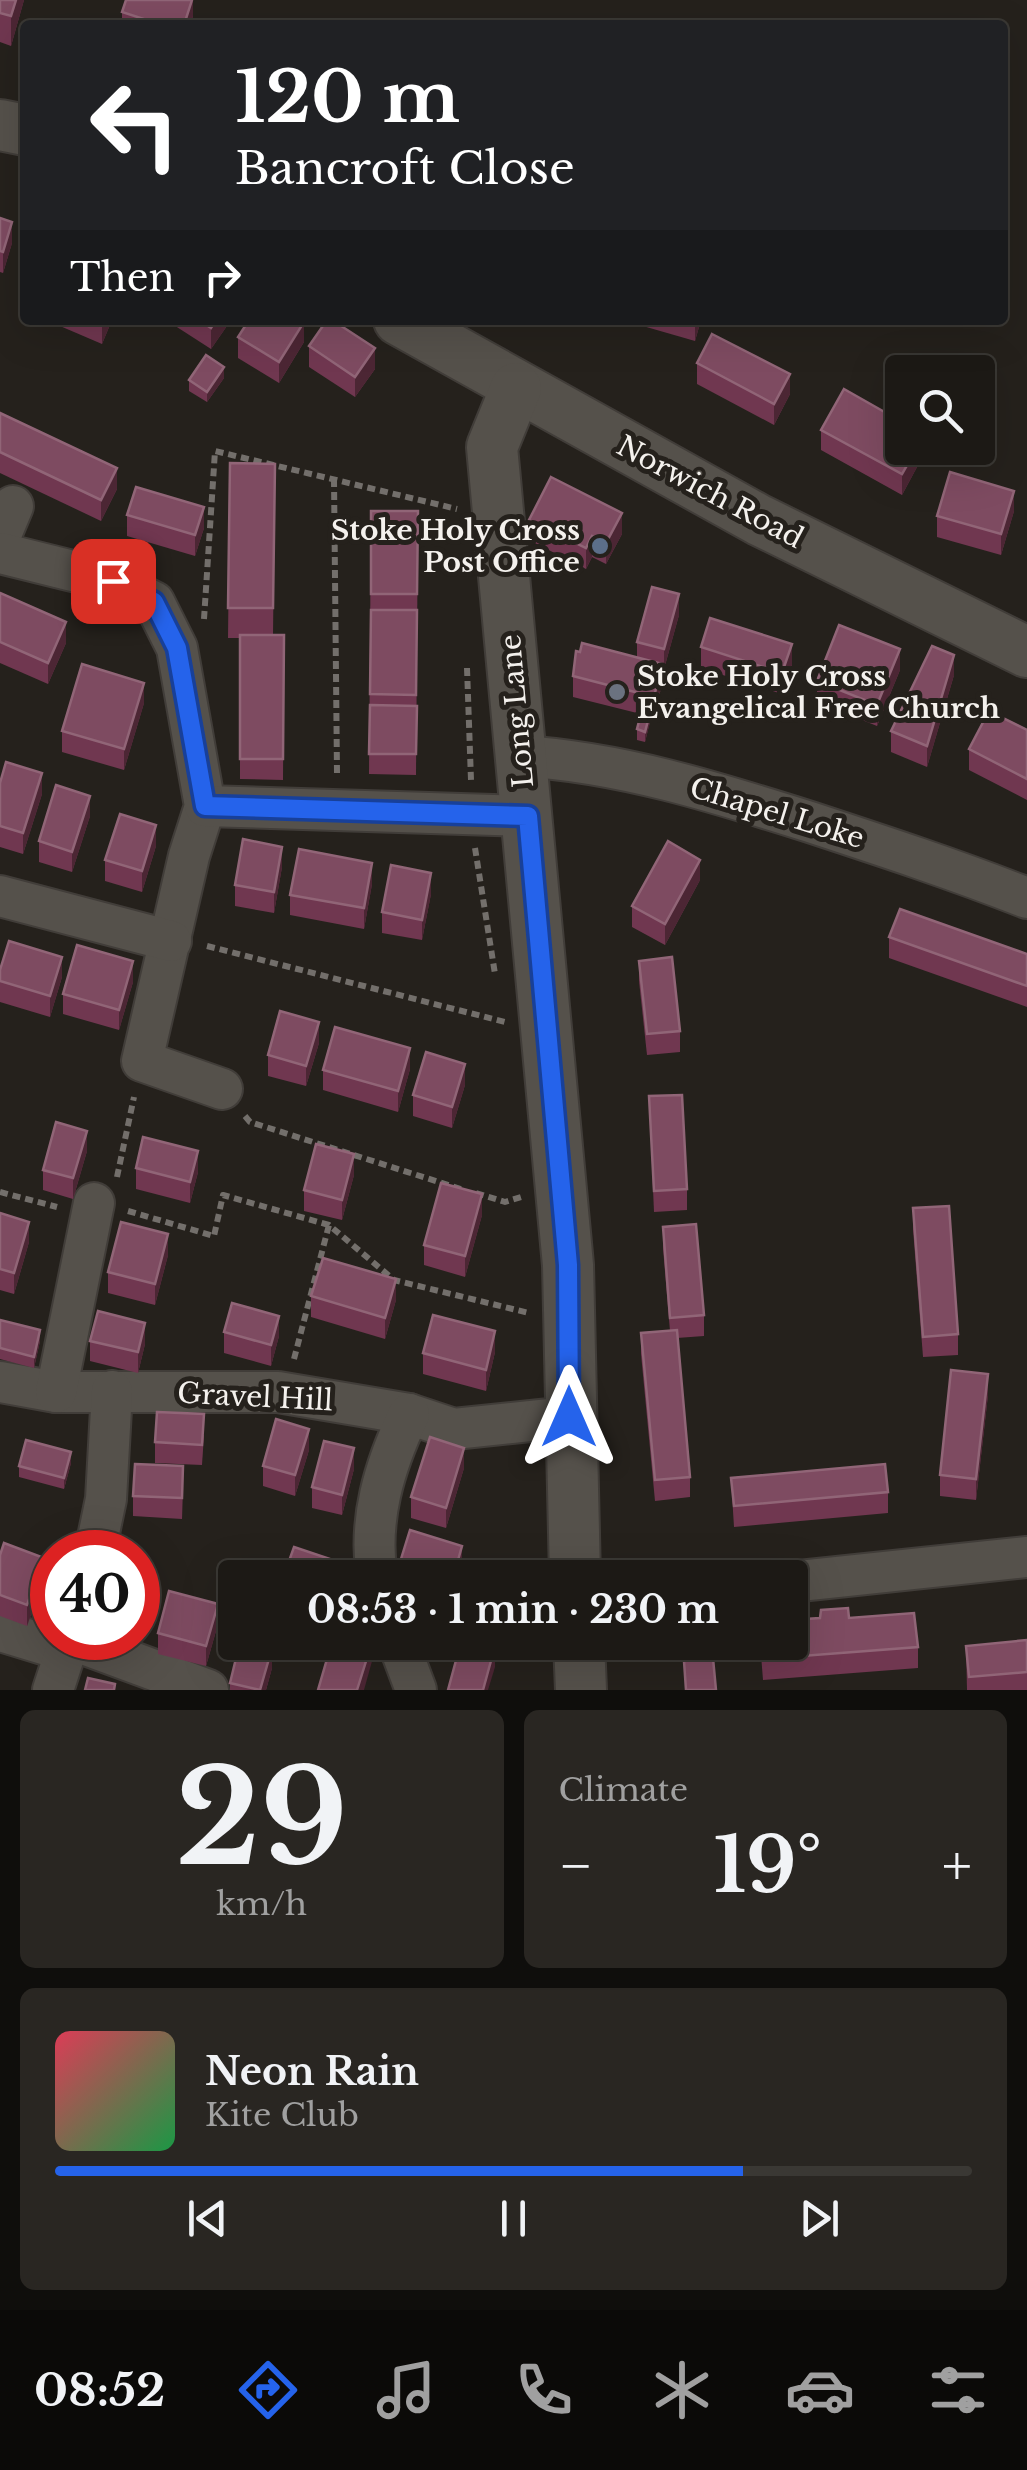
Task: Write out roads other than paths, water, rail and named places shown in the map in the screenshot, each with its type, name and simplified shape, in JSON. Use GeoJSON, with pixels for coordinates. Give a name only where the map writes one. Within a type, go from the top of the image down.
{"type":"FeatureCollection","features":[{"type":"Feature","properties":{"kind":"street","name":"Norwich Road"},"geometry":{"type":"LineString","coordinates":[[407,325],[759,520],[1027,652]]}},
{"type":"Feature","properties":{"kind":"street","name":"Long Lane"},"geometry":{"type":"LineString","coordinates":[[516,388],[492,448],[568,1265],[574,1560]]}},
{"type":"Feature","properties":{"kind":"street"},"geometry":{"type":"LineString","coordinates":[[0,553],[113,581],[154,602],[177,648],[205,806],[188,856],[142,1061],[222,1089]]}},
{"type":"Feature","properties":{"kind":"street","name":"Chapel Loke"},"geometry":{"type":"LineString","coordinates":[[520,756],[565,759],[696,786],[954,869],[1027,898]]}},
{"type":"Feature","properties":{"kind":"street"},"geometry":{"type":"LineString","coordinates":[[205,806],[528,816]]}},
{"type":"Feature","properties":{"kind":"street"},"geometry":{"type":"LineString","coordinates":[[0,896],[171,941]]}},
{"type":"Feature","properties":{"kind":"street"},"geometry":{"type":"LineString","coordinates":[[56,1392],[99,1208]]}},
{"type":"Feature","properties":{"kind":"street","name":"Gravel Hill"},"geometry":{"type":"LineString","coordinates":[[0,1382],[56,1392],[286,1393],[408,1414],[454,1429],[569,1417]]}},
{"type":"Feature","properties":{"kind":"street"},"geometry":{"type":"LineString","coordinates":[[100,1530],[106,1500],[112,1391]]}},
{"type":"Feature","properties":{"kind":"street"},"geometry":{"type":"LineString","coordinates":[[375,1560],[372,1541],[380,1496],[391,1452],[408,1414]]}},
{"type":"Feature","properties":{"kind":"street"},"geometry":{"type":"LineString","coordinates":[[808,1580],[1027,1557]]}},
{"type":"Feature","properties":{"kind":"street"},"geometry":{"type":"LineString","coordinates":[[4,1632],[30,1636]]}},
{"type":"Feature","properties":{"kind":"street"},"geometry":{"type":"LineString","coordinates":[[52,1690],[63,1660]]}},
{"type":"Feature","properties":{"kind":"street"},"geometry":{"type":"LineString","coordinates":[[121,1660],[208,1690]]}},
{"type":"Feature","properties":{"kind":"street"},"geometry":{"type":"LineString","coordinates":[[405,1660],[416,1690]]}},
{"type":"Feature","properties":{"kind":"street"},"geometry":{"type":"LineString","coordinates":[[580,1660],[582,1690]]}},
{"type":"Feature","properties":{"kind":"place","name":"Stoke Holy Cross Post Office"},"geometry":{"type":"Point","coordinates":[600,546]}},
{"type":"Feature","properties":{"kind":"place","name":"Stoke Holy Cross Evangelical Free Church"},"geometry":{"type":"Point","coordinates":[617,692]}}]}
